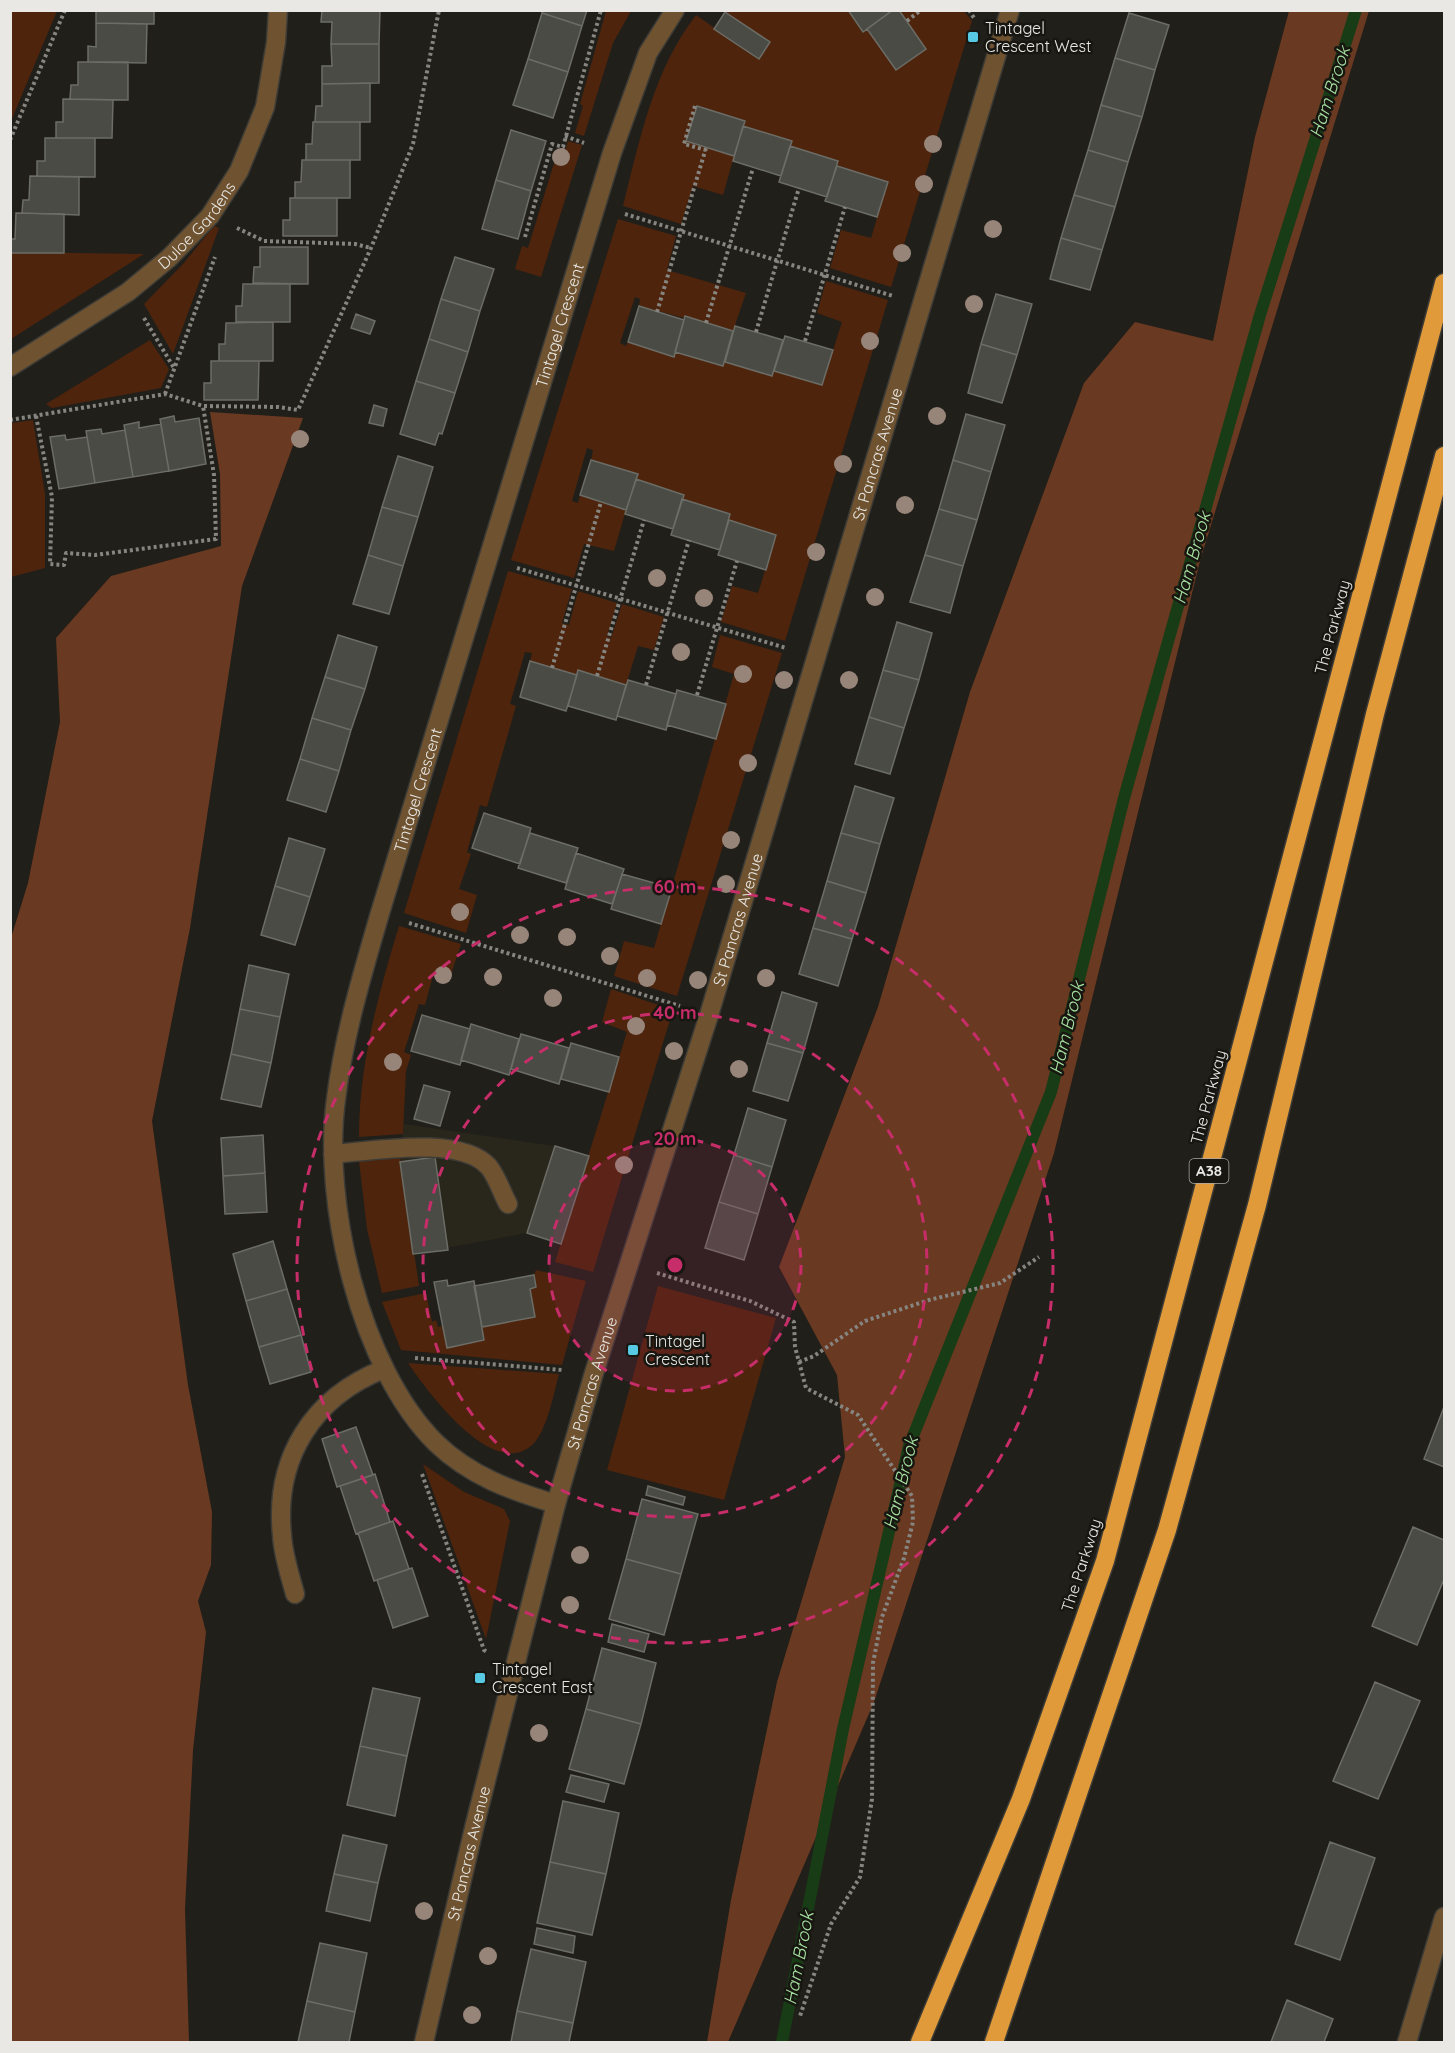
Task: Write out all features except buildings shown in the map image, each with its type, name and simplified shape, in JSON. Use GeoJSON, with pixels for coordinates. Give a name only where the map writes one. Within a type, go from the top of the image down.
{"type":"FeatureCollection","features":[{"type":"Feature","properties":{"kind":"highway","name":"The Parkway"},"geometry":{"type":"LineString","coordinates":[[920,2043],[1021,1800],[1105,1561],[1444,283]]}},
{"type":"Feature","properties":{"kind":"highway"},"geometry":{"type":"LineString","coordinates":[[994,2043],[1167,1530],[1257,1204],[1375,714],[1444,456]]}},
{"type":"Feature","properties":{"kind":"street","name":"Duloe Gardens"},"geometry":{"type":"LineString","coordinates":[[10,367],[128,292],[169,258],[210,216],[239,171],[265,107],[278,10]]}},
{"type":"Feature","properties":{"kind":"street","name":"Tintagel Crescent"},"geometry":{"type":"LineString","coordinates":[[556,1504],[512,1491],[459,1462],[436,1443],[412,1415],[381,1362],[360,1306],[347,1256],[333,1154],[336,1100],[349,1024],[380,913],[612,153],[648,53],[675,10]]}},
{"type":"Feature","properties":{"kind":"street","name":"St Pancras Avenue"},"geometry":{"type":"LineString","coordinates":[[424,2043],[556,1504],[594,1372],[710,1015],[815,656],[1010,10]]}},
{"type":"Feature","properties":{"kind":"street"},"geometry":{"type":"LineString","coordinates":[[333,1154],[440,1147],[469,1154],[489,1167],[508,1204]]}},
{"type":"Feature","properties":{"kind":"street"},"geometry":{"type":"LineString","coordinates":[[295,1594],[282,1536],[282,1497],[291,1456],[304,1430],[333,1397],[367,1376],[381,1362]]}},
{"type":"Feature","properties":{"kind":"street"},"geometry":{"type":"LineString","coordinates":[[1407,2043],[1444,1917]]}},
{"type":"Feature","properties":{"kind":"path"},"geometry":{"type":"LineString","coordinates":[[10,140],[65,10]]}},
{"type":"Feature","properties":{"kind":"path"},"geometry":{"type":"LineString","coordinates":[[10,420],[165,394],[203,406],[278,407],[298,410],[371,248],[413,144],[439,10]]}},
{"type":"Feature","properties":{"kind":"path"},"geometry":{"type":"LineString","coordinates":[[525,237],[552,144],[563,147],[601,10]]}},
{"type":"Feature","properties":{"kind":"path"},"geometry":{"type":"LineString","coordinates":[[907,21],[921,10]]}},
{"type":"Feature","properties":{"kind":"path"},"geometry":{"type":"LineString","coordinates":[[657,312],[706,149],[684,144],[695,106]]}},
{"type":"Feature","properties":{"kind":"path"},"geometry":{"type":"LineString","coordinates":[[706,323],[753,168]]}},
{"type":"Feature","properties":{"kind":"path"},"geometry":{"type":"LineString","coordinates":[[756,332],[799,188]]}},
{"type":"Feature","properties":{"kind":"path"},"geometry":{"type":"LineString","coordinates":[[805,341],[845,207]]}},
{"type":"Feature","properties":{"kind":"path"},"geometry":{"type":"LineString","coordinates":[[210,216],[264,241],[355,244],[371,248]]}},
{"type":"Feature","properties":{"kind":"path"},"geometry":{"type":"LineString","coordinates":[[165,394],[227,224]]}},
{"type":"Feature","properties":{"kind":"path"},"geometry":{"type":"LineString","coordinates":[[657,224],[861,287]]}},
{"type":"Feature","properties":{"kind":"path"},"geometry":{"type":"LineString","coordinates":[[128,292],[175,369]]}},
{"type":"Feature","properties":{"kind":"path"},"geometry":{"type":"LineString","coordinates":[[36,416],[52,497],[50,564],[64,565],[66,554],[95,555],[216,539],[214,475],[203,406]]}},
{"type":"Feature","properties":{"kind":"path"},"geometry":{"type":"LineString","coordinates":[[552,668],[601,501]]}},
{"type":"Feature","properties":{"kind":"path"},"geometry":{"type":"LineString","coordinates":[[597,676],[644,520]]}},
{"type":"Feature","properties":{"kind":"path"},"geometry":{"type":"LineString","coordinates":[[646,685],[689,540]]}},
{"type":"Feature","properties":{"kind":"path"},"geometry":{"type":"LineString","coordinates":[[697,695],[737,561]]}},
{"type":"Feature","properties":{"kind":"path"},"geometry":{"type":"LineString","coordinates":[[551,578],[815,656]]}},
{"type":"Feature","properties":{"kind":"path"},"geometry":{"type":"LineString","coordinates":[[380,913],[710,1015]]}},
{"type":"Feature","properties":{"kind":"path"},"geometry":{"type":"LineString","coordinates":[[799,1362],[814,1356],[865,1321],[929,1300],[1000,1283],[1039,1257]]}},
{"type":"Feature","properties":{"kind":"path"},"geometry":{"type":"LineString","coordinates":[[628,1262],[691,1285],[750,1301],[794,1322],[799,1362],[806,1388],[858,1415],[912,1496],[913,1522],[904,1558],[882,1617],[873,1663],[872,1799],[860,1877],[831,1924],[800,2016]]}},
{"type":"Feature","properties":{"kind":"path"},"geometry":{"type":"LineString","coordinates":[[381,1362],[594,1372]]}},
{"type":"Feature","properties":{"kind":"path"},"geometry":{"type":"LineString","coordinates":[[422,1473],[484,1650],[516,1663]]}},
{"type":"Feature","properties":{"kind":"shaded area"},"geometry":{"type":"Polygon","coordinates":[[[10,11],[57,11],[11,121],[10,11]]]}},
{"type":"Feature","properties":{"kind":"shaded area"},"geometry":{"type":"Polygon","coordinates":[[[606,11],[631,11],[613,43],[584,136],[575,133],[583,106],[580,104],[606,11]]]}},
{"type":"Feature","properties":{"kind":"shaded area"},"geometry":{"type":"Polygon","coordinates":[[[722,11],[848,11],[863,32],[867,29],[896,70],[926,49],[899,11],[964,11],[972,21],[891,287],[830,268],[841,230],[871,238],[888,182],[837,166],[838,161],[790,146],[791,141],[743,126],[745,121],[698,106],[687,141],[734,156],[723,195],[693,186],[681,224],[623,206],[642,131],[658,82],[681,37],[696,15],[759,59],[770,42],[722,11]]]}},
{"type":"Feature","properties":{"kind":"shaded area"},"geometry":{"type":"Polygon","coordinates":[[[1289,11],[1369,11],[1200,561],[1054,1153],[874,1702],[728,2042],[707,2042],[731,1900],[777,1682],[845,1457],[837,1375],[779,1267],[878,1007],[970,692],[1084,383],[1135,322],[1213,341],[1255,137],[1289,11]]]}},
{"type":"Feature","properties":{"kind":"shaded area"},"geometry":{"type":"Polygon","coordinates":[[[568,141],[582,145],[541,277],[515,269],[522,246],[528,248],[558,150],[565,151],[568,141]]]}},
{"type":"Feature","properties":{"kind":"shaded area"},"geometry":{"type":"Polygon","coordinates":[[[618,219],[676,236],[667,270],[746,293],[733,331],[639,306],[640,299],[635,297],[620,343],[626,346],[628,342],[673,357],[675,352],[722,366],[725,362],[772,376],[774,371],[822,385],[842,322],[817,313],[826,281],[888,300],[785,641],[721,622],[732,586],[758,593],[776,535],[729,520],[730,514],[682,499],[684,495],[636,479],[637,474],[591,460],[593,450],[587,448],[572,501],[578,503],[580,495],[626,510],[614,551],[584,544],[574,578],[511,560],[618,219]]]}},
{"type":"Feature","properties":{"kind":"shaded area"},"geometry":{"type":"Polygon","coordinates":[[[214,226],[219,228],[173,354],[144,304],[183,264],[214,226]]]}},
{"type":"Feature","properties":{"kind":"shaded area"},"geometry":{"type":"Polygon","coordinates":[[[11,252],[144,254],[11,339],[11,252]]]}},
{"type":"Feature","properties":{"kind":"shaded area"},"geometry":{"type":"Polygon","coordinates":[[[150,340],[169,369],[161,388],[52,408],[46,404],[150,340]]]}},
{"type":"Feature","properties":{"kind":"shaded area"},"geometry":{"type":"Polygon","coordinates":[[[210,412],[303,418],[242,586],[190,928],[152,1121],[188,1385],[212,1512],[211,1565],[198,1601],[206,1632],[193,1750],[185,1909],[189,2042],[11,2042],[11,938],[28,883],[60,722],[56,638],[111,576],[221,546],[220,474],[210,412]]]}},
{"type":"Feature","properties":{"kind":"shaded area"},"geometry":{"type":"Polygon","coordinates":[[[33,420],[45,494],[45,568],[11,577],[11,423],[33,420]]]}},
{"type":"Feature","properties":{"kind":"shaded area"},"geometry":{"type":"Polygon","coordinates":[[[508,571],[572,589],[562,623],[569,625],[578,591],[617,603],[607,636],[611,638],[622,604],[664,617],[654,650],[638,646],[626,685],[579,671],[577,675],[530,661],[532,653],[525,652],[510,704],[516,706],[487,807],[480,805],[467,852],[471,854],[459,889],[477,895],[466,933],[404,913],[508,571]]]}},
{"type":"Feature","properties":{"kind":"shaded area"},"geometry":{"type":"Polygon","coordinates":[[[720,635],[782,653],[677,996],[614,976],[624,941],[654,948],[734,674],[712,667],[720,635]]]}},
{"type":"Feature","properties":{"kind":"shaded area"},"geometry":{"type":"Polygon","coordinates":[[[399,926],[461,944],[450,977],[434,972],[425,1005],[419,1004],[404,1052],[411,1055],[406,1071],[403,1134],[359,1137],[362,1083],[371,1030],[399,926]]]}},
{"type":"Feature","properties":{"kind":"shaded area"},"geometry":{"type":"Polygon","coordinates":[[[611,989],[673,1010],[593,1272],[555,1262],[627,1032],[602,1022],[611,989]]]}},
{"type":"Feature","properties":{"kind":"shaded area"},"geometry":{"type":"Polygon","coordinates":[[[404,1124],[555,1146],[589,1156],[561,1244],[527,1233],[413,1254],[400,1156],[404,1124]]]}},
{"type":"Feature","properties":{"kind":"shaded area"},"geometry":{"type":"Polygon","coordinates":[[[400,1156],[419,1286],[382,1293],[367,1229],[359,1161],[400,1156]]]}},
{"type":"Feature","properties":{"kind":"shaded area"},"geometry":{"type":"Polygon","coordinates":[[[536,1270],[586,1281],[562,1365],[401,1350],[382,1302],[426,1293],[432,1322],[436,1320],[438,1327],[442,1326],[447,1348],[484,1340],[482,1327],[534,1317],[530,1289],[536,1287],[534,1275],[536,1270]]]}},
{"type":"Feature","properties":{"kind":"shaded area"},"geometry":{"type":"Polygon","coordinates":[[[658,1286],[776,1318],[724,1500],[607,1470],[658,1286]]]}},
{"type":"Feature","properties":{"kind":"shaded area"},"geometry":{"type":"Polygon","coordinates":[[[408,1363],[559,1374],[550,1410],[539,1437],[534,1443],[518,1452],[501,1452],[482,1443],[464,1429],[430,1393],[408,1363]]]}},
{"type":"Feature","properties":{"kind":"shaded area"},"geometry":{"type":"Polygon","coordinates":[[[423,1464],[464,1492],[504,1509],[510,1521],[486,1639],[423,1464]]]}},
{"type":"Feature","properties":{"kind":"waterway","name":"Ham Brook"},"geometry":{"type":"LineString","coordinates":[[782,2042],[843,1729],[909,1446],[1051,1092],[1124,798],[1260,315],[1356,10]]}},
{"type":"Feature","properties":{"kind":"place","name":"Tintagel Crescent West"},"geometry":{"type":"Point","coordinates":[973,37]}},
{"type":"Feature","properties":{"kind":"place","name":"Tintagel Crescent"},"geometry":{"type":"Point","coordinates":[633,1350]}},
{"type":"Feature","properties":{"kind":"place","name":"Tintagel Crescent East"},"geometry":{"type":"Point","coordinates":[480,1678]}}]}
